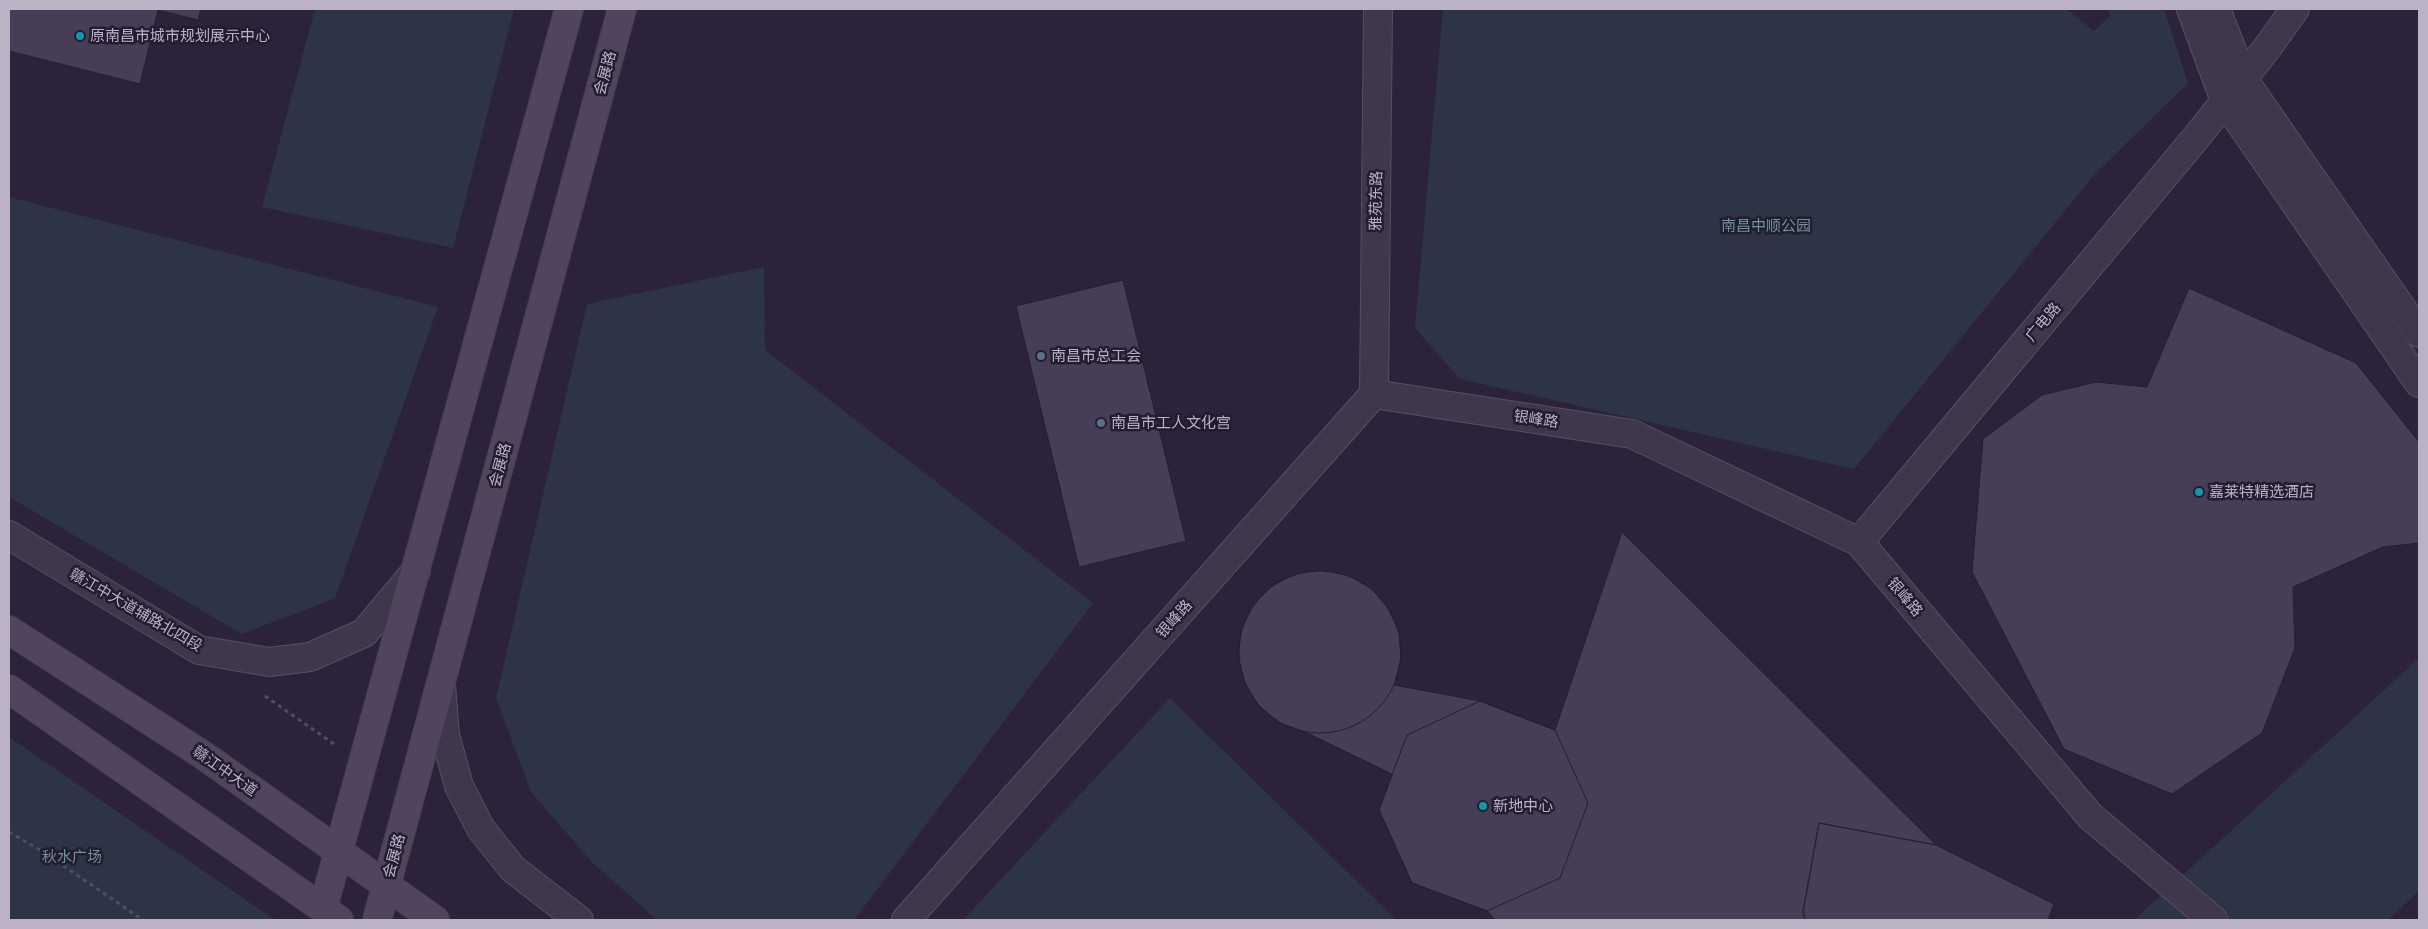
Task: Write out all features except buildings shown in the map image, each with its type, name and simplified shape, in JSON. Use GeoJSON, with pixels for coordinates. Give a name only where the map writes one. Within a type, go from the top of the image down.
{"type":"FeatureCollection","features":[{"type":"Feature","properties":{"kind":"main road"},"geometry":{"type":"LineString","coordinates":[[9,689],[331,914],[340,853],[569,9]]}},
{"type":"Feature","properties":{"kind":"main road","name":"会展路"},"geometry":{"type":"LineString","coordinates":[[377,920],[622,9]]}},
{"type":"Feature","properties":{"kind":"main road","name":"赣江中大道"},"geometry":{"type":"LineString","coordinates":[[9,630],[203,755],[435,920]]}},
{"type":"Feature","properties":{"kind":"street","name":"雅苑东路"},"geometry":{"type":"LineString","coordinates":[[1374,394],[1378,9]]}},
{"type":"Feature","properties":{"kind":"street"},"geometry":{"type":"LineString","coordinates":[[2191,9],[2225,101],[2419,383]]}},
{"type":"Feature","properties":{"kind":"street"},"geometry":{"type":"LineString","coordinates":[[2216,9],[2243,79],[2419,333]]}},
{"type":"Feature","properties":{"kind":"street","name":"广电路"},"geometry":{"type":"LineString","coordinates":[[1859,542],[2243,79],[2295,9]]}},
{"type":"Feature","properties":{"kind":"street","name":"银峰路"},"geometry":{"type":"LineString","coordinates":[[906,920],[1374,394],[1632,434],[1859,542],[2090,816],[2213,920]]}},
{"type":"Feature","properties":{"kind":"street","name":"赣江中大道辅路北四段"},"geometry":{"type":"LineString","coordinates":[[9,535],[199,650],[269,662],[310,658],[364,633],[416,571]]}},
{"type":"Feature","properties":{"kind":"street"},"geometry":{"type":"LineString","coordinates":[[441,682],[445,735],[459,786],[481,829],[513,869],[579,920]]}},
{"type":"Feature","properties":{"kind":"path"},"geometry":{"type":"LineString","coordinates":[[9,832],[40,850],[144,920]]}},
{"type":"Feature","properties":{"kind":"green space"},"geometry":{"type":"Polygon","coordinates":[[[315,9],[514,9],[453,248],[262,207],[315,9]]]}},
{"type":"Feature","properties":{"kind":"green space","name":"南昌中顺公园"},"geometry":{"type":"Polygon","coordinates":[[[1443,9],[2066,9],[2094,31],[2111,15],[2106,9],[2164,9],[2188,83],[2094,175],[1854,469],[1460,379],[1415,328],[1443,9]]]}},
{"type":"Feature","properties":{"kind":"green space"},"geometry":{"type":"Polygon","coordinates":[[[9,197],[438,307],[335,598],[242,634],[9,497],[9,197]]]}},
{"type":"Feature","properties":{"kind":"green space"},"geometry":{"type":"Polygon","coordinates":[[[764,267],[765,350],[1093,603],[854,920],[657,920],[591,861],[531,792],[496,698],[587,304],[764,267]]]}},
{"type":"Feature","properties":{"kind":"green space"},"geometry":{"type":"Polygon","coordinates":[[[2419,658],[2419,891],[2388,920],[2134,920],[2419,658]]]}},
{"type":"Feature","properties":{"kind":"green space"},"geometry":{"type":"Polygon","coordinates":[[[1170,698],[1396,920],[963,920],[1170,698]]]}},
{"type":"Feature","properties":{"kind":"green space","name":"秋水广场"},"geometry":{"type":"Polygon","coordinates":[[[9,737],[275,920],[9,920],[9,737]]]}},
{"type":"Feature","properties":{"kind":"place","name":"原南昌市城市规划展示中心"},"geometry":{"type":"Point","coordinates":[80,36]}},
{"type":"Feature","properties":{"kind":"place","name":"南昌市总工会"},"geometry":{"type":"Point","coordinates":[1041,356]}},
{"type":"Feature","properties":{"kind":"place","name":"南昌市工人文化宫"},"geometry":{"type":"Point","coordinates":[1101,423]}},
{"type":"Feature","properties":{"kind":"place","name":"嘉莱特精选酒店"},"geometry":{"type":"Point","coordinates":[2199,492]}},
{"type":"Feature","properties":{"kind":"place","name":"新地中心"},"geometry":{"type":"Point","coordinates":[1483,806]}}]}
